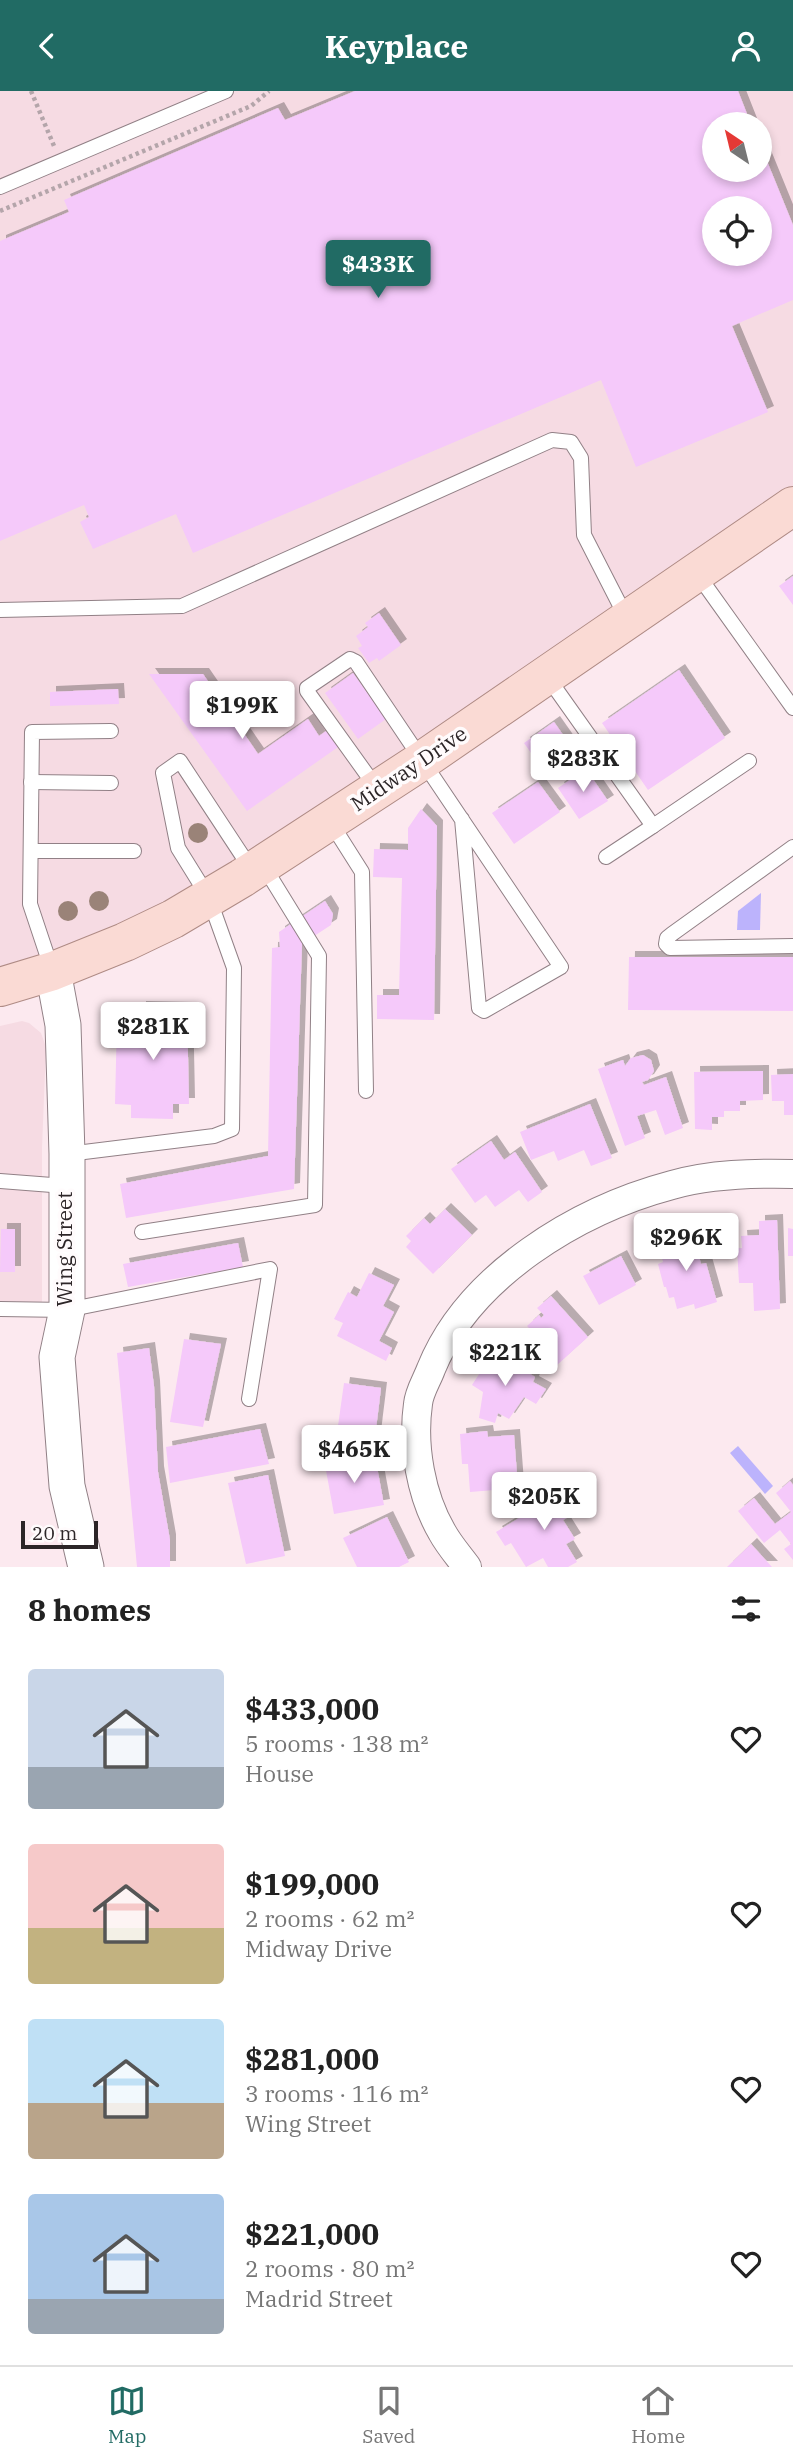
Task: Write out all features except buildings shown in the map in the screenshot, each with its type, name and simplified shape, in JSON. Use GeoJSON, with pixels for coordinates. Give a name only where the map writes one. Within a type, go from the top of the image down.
{"type":"FeatureCollection","features":[{"type":"Feature","properties":{"kind":"main road","name":"Midway Drive"},"geometry":{"type":"LineString","coordinates":[[0,987],[53,971],[125,942],[209,898],[423,760],[793,506]]}},
{"type":"Feature","properties":{"kind":"street","name":"Wing Street"},"geometry":{"type":"LineString","coordinates":[[53,971],[63,1024],[66,1170],[67,1310],[57,1357],[67,1486],[86,1567]]}},
{"type":"Feature","properties":{"kind":"street"},"geometry":{"type":"LineString","coordinates":[[467,1567],[442,1532],[421,1480],[417,1439],[418,1402],[436,1356],[458,1319],[505,1270],[558,1233],[620,1201],[674,1184],[751,1173],[793,1174]]}},
{"type":"Feature","properties":{"kind":"lane"},"geometry":{"type":"LineString","coordinates":[[0,187],[226,91]]}},
{"type":"Feature","properties":{"kind":"lane"},"geometry":{"type":"LineString","coordinates":[[0,610],[182,606],[552,440],[570,442],[581,458],[584,535],[628,621]]}},
{"type":"Feature","properties":{"kind":"lane"},"geometry":{"type":"LineString","coordinates":[[697,573],[793,708]]}},
{"type":"Feature","properties":{"kind":"lane"},"geometry":{"type":"LineString","coordinates":[[378,790],[308,695],[307,688],[350,659],[354,660],[423,760],[561,967],[484,1011],[479,1008],[462,819]]}},
{"type":"Feature","properties":{"kind":"lane"},"geometry":{"type":"LineString","coordinates":[[545,674],[653,826]]}},
{"type":"Feature","properties":{"kind":"lane"},"geometry":{"type":"LineString","coordinates":[[53,971],[30,904],[32,732],[111,731]]}},
{"type":"Feature","properties":{"kind":"lane"},"geometry":{"type":"LineString","coordinates":[[0,1181],[66,1170],[214,1136],[232,1129],[234,968],[209,898],[178,848],[163,773],[180,761],[319,956],[315,1205],[142,1232]]}},
{"type":"Feature","properties":{"kind":"lane"},"geometry":{"type":"LineString","coordinates":[[606,857],[749,761]]}},
{"type":"Feature","properties":{"kind":"lane"},"geometry":{"type":"LineString","coordinates":[[32,782],[111,783]]}},
{"type":"Feature","properties":{"kind":"lane"},"geometry":{"type":"LineString","coordinates":[[330,822],[362,872],[366,1091]]}},
{"type":"Feature","properties":{"kind":"lane"},"geometry":{"type":"LineString","coordinates":[[793,847],[672,934],[667,938],[666,944],[670,947],[793,946]]}},
{"type":"Feature","properties":{"kind":"lane"},"geometry":{"type":"LineString","coordinates":[[31,851],[134,851]]}},
{"type":"Feature","properties":{"kind":"lane"},"geometry":{"type":"LineString","coordinates":[[0,1309],[67,1310],[270,1269],[249,1399]]}},
{"type":"Feature","properties":{"kind":"path"},"geometry":{"type":"LineString","coordinates":[[31,91],[69,183]]}},
{"type":"Feature","properties":{"kind":"path"},"geometry":{"type":"LineString","coordinates":[[0,211],[251,106],[269,91]]}},
{"type":"Feature","properties":{"kind":"shaded area"},"geometry":{"type":"Polygon","coordinates":[[[0,91],[793,91],[793,491],[229,882],[0,981],[0,91]]]}},
{"type":"Feature","properties":{"kind":"shaded area"},"geometry":{"type":"Polygon","coordinates":[[[761,893],[760,930],[737,930],[738,911],[761,893]]]}},
{"type":"Feature","properties":{"kind":"shaded area"},"geometry":{"type":"Polygon","coordinates":[[[22,1021],[41,1033],[46,1047],[42,1148],[42,1303],[0,1301],[0,1026],[22,1021]]]}},
{"type":"Feature","properties":{"kind":"shaded area"},"geometry":{"type":"Polygon","coordinates":[[[738,1446],[773,1486],[765,1494],[730,1453],[738,1446]]]}}]}
